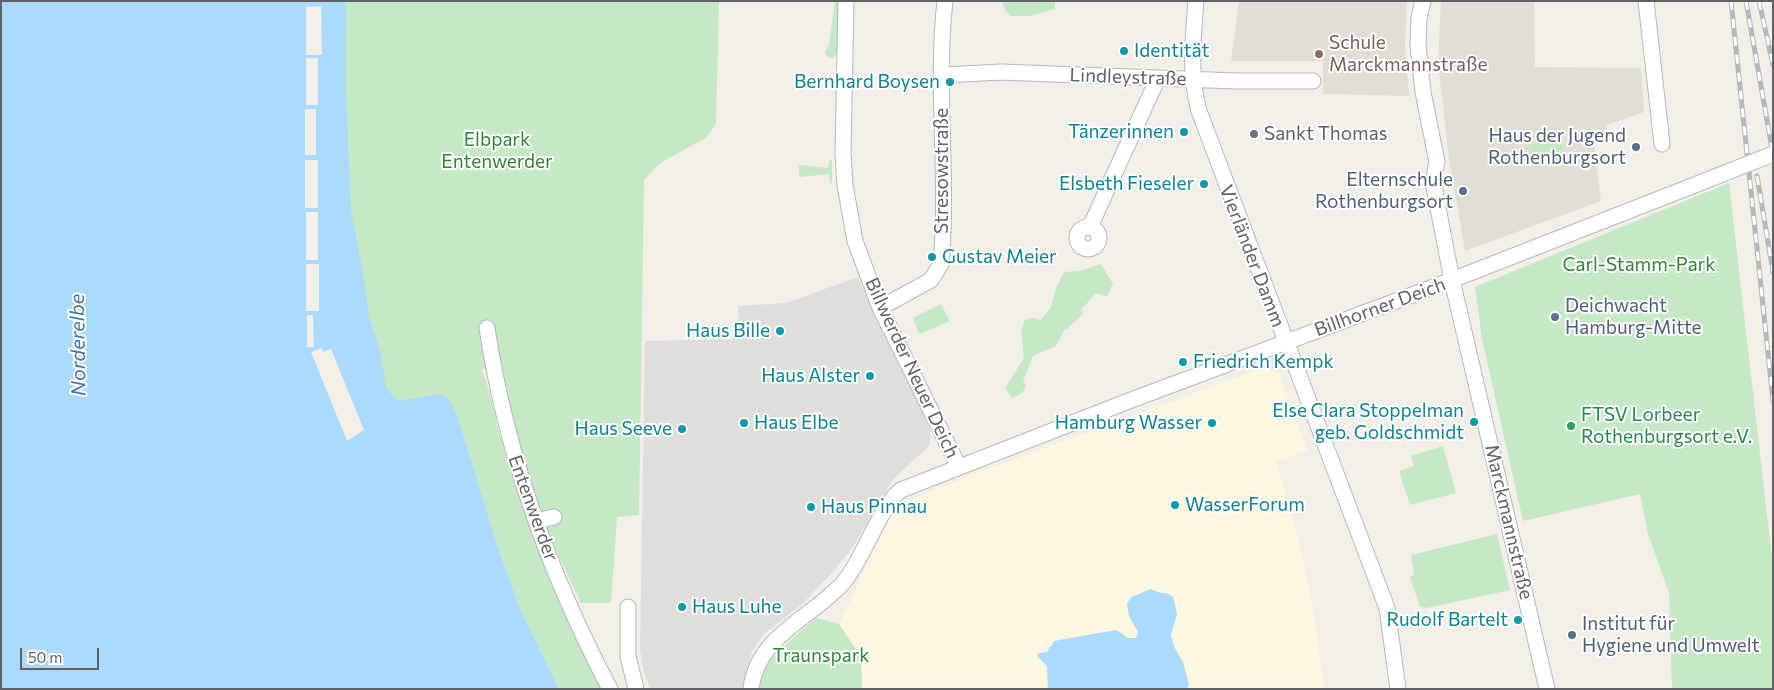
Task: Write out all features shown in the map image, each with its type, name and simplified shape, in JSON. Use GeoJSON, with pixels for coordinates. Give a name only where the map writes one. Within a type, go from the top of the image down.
{"type":"FeatureCollection","features":[{"type":"Feature","properties":{"kind":"street","name":"Billwerder Neuer Deich"},"geometry":{"type":"LineString","coordinates":[[846,1],[843,153],[845,184],[855,241],[880,308],[959,467]]}},
{"type":"Feature","properties":{"kind":"street","name":"Stresowstraße"},"geometry":{"type":"LineString","coordinates":[[880,308],[931,280],[941,264],[943,75],[940,42],[945,1]]}},
{"type":"Feature","properties":{"kind":"street","name":"Vierländer Damm"},"geometry":{"type":"LineString","coordinates":[[1196,1],[1192,52],[1193,79],[1204,127],[1387,608],[1398,689]]}},
{"type":"Feature","properties":{"kind":"street","name":"Marckmannstraße"},"geometry":{"type":"LineString","coordinates":[[1423,1],[1418,18],[1418,46],[1423,92],[1437,162],[1433,182],[1452,280],[1548,689]]}},
{"type":"Feature","properties":{"kind":"street"},"geometry":{"type":"LineString","coordinates":[[1646,1],[1662,144]]}},
{"type":"Feature","properties":{"kind":"street","name":"Lindleystraße"},"geometry":{"type":"LineString","coordinates":[[943,75],[1001,72],[1313,81]]}},
{"type":"Feature","properties":{"kind":"street"},"geometry":{"type":"LineString","coordinates":[[1090,227],[1158,78]]}},
{"type":"Feature","properties":{"kind":"street","name":"Billhorner Deich"},"geometry":{"type":"LineString","coordinates":[[751,689],[755,668],[763,652],[844,582],[860,560],[896,495],[901,490],[1285,342],[1452,280],[1773,154]]}},
{"type":"Feature","properties":{"kind":"street","name":"Entenwerder"},"geometry":{"type":"LineString","coordinates":[[487,328],[498,396],[515,460],[536,521],[568,602],[607,685],[634,684]]}},
{"type":"Feature","properties":{"kind":"street"},"geometry":{"type":"LineString","coordinates":[[536,521],[554,517]]}},
{"type":"Feature","properties":{"kind":"street"},"geometry":{"type":"LineString","coordinates":[[628,607],[628,656],[634,684]]}},
{"type":"Feature","properties":{"kind":"shaded area","name":"Schule Marckmannstraße"},"geometry":{"type":"Polygon","coordinates":[[[1239,1],[1407,1],[1405,47],[1409,96],[1323,94],[1323,61],[1231,61],[1239,1]]]}},
{"type":"Feature","properties":{"kind":"shaded area"},"geometry":{"type":"Polygon","coordinates":[[[1441,1],[1534,1],[1535,67],[1641,68],[1644,112],[1607,125],[1607,137],[1594,145],[1601,201],[1465,251],[1449,158],[1438,63],[1441,1]]]}},
{"type":"Feature","properties":{"kind":"shaded area"},"geometry":{"type":"Polygon","coordinates":[[[858,277],[877,322],[930,424],[930,445],[893,479],[853,547],[832,573],[801,605],[764,634],[752,651],[743,689],[651,689],[644,674],[640,649],[645,341],[739,339],[738,306],[786,303],[858,277]]]}},
{"type":"Feature","properties":{"kind":"shaded area","name":"Hamburg Wasser"},"geometry":{"type":"Polygon","coordinates":[[[1263,368],[1279,373],[1307,450],[1276,462],[1299,541],[1315,619],[1324,689],[1187,689],[1189,685],[1183,662],[1172,642],[1171,634],[1177,614],[1168,593],[1157,593],[1127,609],[1138,632],[1136,638],[1128,638],[1120,631],[1049,647],[1040,659],[1047,666],[1048,689],[862,689],[861,657],[839,624],[896,506],[977,473],[1263,368]]]}},
{"type":"Feature","properties":{"kind":"green space","name":"Elbpark Entenwerder"},"geometry":{"type":"Polygon","coordinates":[[[338,1],[719,1],[716,124],[707,137],[660,163],[644,180],[639,515],[617,517],[611,603],[581,603],[538,513],[495,369],[481,370],[489,390],[500,435],[521,500],[560,596],[603,689],[559,689],[521,611],[498,548],[457,414],[389,412],[353,280],[338,1]]]}},
{"type":"Feature","properties":{"kind":"green space"},"geometry":{"type":"Polygon","coordinates":[[[835,1],[838,1],[837,53],[833,58],[828,58],[825,53],[829,45],[835,1]]]}},
{"type":"Feature","properties":{"kind":"green space"},"geometry":{"type":"Polygon","coordinates":[[[1002,1],[1055,1],[1055,9],[1029,16],[1010,16],[1004,8],[1002,1]]]}},
{"type":"Feature","properties":{"kind":"green space"},"geometry":{"type":"Polygon","coordinates":[[[1561,139],[1566,162],[1534,169],[1529,146],[1561,139]]]}},
{"type":"Feature","properties":{"kind":"green space"},"geometry":{"type":"Polygon","coordinates":[[[830,159],[832,160],[832,184],[830,183],[829,174],[799,177],[799,165],[828,168],[830,159]]]}},
{"type":"Feature","properties":{"kind":"green space","name":"Carl-Stamm-Park"},"geometry":{"type":"Polygon","coordinates":[[[1729,183],[1773,568],[1773,689],[1672,689],[1669,593],[1648,534],[1640,494],[1523,521],[1482,339],[1475,287],[1729,183]]]}},
{"type":"Feature","properties":{"kind":"green space"},"geometry":{"type":"Polygon","coordinates":[[[1101,264],[1113,284],[1107,297],[1096,293],[1081,310],[1083,314],[1065,329],[1056,346],[1033,356],[1023,381],[1026,386],[1022,393],[1012,398],[1005,388],[1024,358],[1021,332],[1025,320],[1033,318],[1041,320],[1051,307],[1056,288],[1064,272],[1080,271],[1101,264]]]}},
{"type":"Feature","properties":{"kind":"green space"},"geometry":{"type":"Polygon","coordinates":[[[941,304],[950,321],[919,334],[913,318],[941,304]]]}},
{"type":"Feature","properties":{"kind":"green space"},"geometry":{"type":"Polygon","coordinates":[[[1443,446],[1456,493],[1410,505],[1399,471],[1414,466],[1411,456],[1443,446]]]}},
{"type":"Feature","properties":{"kind":"green space"},"geometry":{"type":"Polygon","coordinates":[[[1497,534],[1510,590],[1427,608],[1420,607],[1410,577],[1414,575],[1411,555],[1497,534]]]}},
{"type":"Feature","properties":{"kind":"green space","name":"Traunspark"},"geometry":{"type":"Polygon","coordinates":[[[816,618],[839,624],[861,657],[862,689],[760,689],[761,672],[767,661],[816,618]]]}},
{"type":"Feature","properties":{"kind":"water","name":"Norderelbe"},"geometry":{"type":"Polygon","coordinates":[[[1,1],[346,1],[346,96],[351,210],[369,317],[380,351],[386,387],[394,398],[401,401],[437,394],[447,397],[457,414],[498,548],[521,611],[559,689],[1,689],[1,1]]]}},
{"type":"Feature","properties":{"kind":"water"},"geometry":{"type":"Polygon","coordinates":[[[1151,589],[1173,597],[1177,614],[1171,635],[1175,649],[1183,662],[1189,685],[1187,689],[1048,689],[1047,666],[1037,656],[1039,653],[1047,652],[1054,641],[1116,630],[1128,638],[1136,638],[1138,632],[1129,616],[1127,604],[1131,597],[1151,589]]]}},
{"type":"Feature","properties":{"kind":"pier"},"geometry":{"type":"Polygon","coordinates":[[[321,6],[322,55],[306,55],[306,7],[321,6]]]}},
{"type":"Feature","properties":{"kind":"pier"},"geometry":{"type":"Polygon","coordinates":[[[306,58],[318,58],[318,105],[306,105],[306,58]]]}},
{"type":"Feature","properties":{"kind":"pier"},"geometry":{"type":"Polygon","coordinates":[[[305,109],[316,109],[316,155],[305,155],[305,109]]]}},
{"type":"Feature","properties":{"kind":"pier"},"geometry":{"type":"Polygon","coordinates":[[[305,160],[318,160],[318,208],[305,208],[305,160]]]}},
{"type":"Feature","properties":{"kind":"pier"},"geometry":{"type":"Polygon","coordinates":[[[306,212],[318,212],[318,260],[306,260],[306,212]]]}},
{"type":"Feature","properties":{"kind":"pier"},"geometry":{"type":"Polygon","coordinates":[[[306,264],[319,264],[319,311],[306,311],[306,264]]]}},
{"type":"Feature","properties":{"kind":"pier"},"geometry":{"type":"Polygon","coordinates":[[[307,315],[313,315],[314,347],[307,347],[307,315]]]}},
{"type":"Feature","properties":{"kind":"pier"},"geometry":{"type":"Polygon","coordinates":[[[322,348],[323,352],[331,349],[364,430],[347,441],[311,352],[322,348]]]}},
{"type":"Feature","properties":{"kind":"railway"},"geometry":{"type":"LineString","coordinates":[[1731,1],[1773,401]]}},
{"type":"Feature","properties":{"kind":"railway"},"geometry":{"type":"LineString","coordinates":[[1746,1],[1773,154]]}},
{"type":"Feature","properties":{"kind":"railway"},"geometry":{"type":"LineString","coordinates":[[1759,1],[1773,65]]}},
{"type":"Feature","properties":{"kind":"railway"},"geometry":{"type":"LineString","coordinates":[[1757,176],[1773,272]]}},
{"type":"Feature","properties":{"kind":"place","name":"Identität"},"geometry":{"type":"Point","coordinates":[1124,51]}},
{"type":"Feature","properties":{"kind":"place","name":"Schule Marckmannstraße"},"geometry":{"type":"Point","coordinates":[1319,54]}},
{"type":"Feature","properties":{"kind":"place","name":"Bernhard Boysen"},"geometry":{"type":"Point","coordinates":[950,82]}},
{"type":"Feature","properties":{"kind":"place","name":"Tänzerinnen"},"geometry":{"type":"Point","coordinates":[1184,132]}},
{"type":"Feature","properties":{"kind":"place","name":"Sankt Thomas"},"geometry":{"type":"Point","coordinates":[1254,134]}},
{"type":"Feature","properties":{"kind":"place","name":"Haus der Jugend Rothenburgsort"},"geometry":{"type":"Point","coordinates":[1636,147]}},
{"type":"Feature","properties":{"kind":"place","name":"Elsbeth Fieseler"},"geometry":{"type":"Point","coordinates":[1204,184]}},
{"type":"Feature","properties":{"kind":"place","name":"Elternschule Rothenburgsort"},"geometry":{"type":"Point","coordinates":[1463,191]}},
{"type":"Feature","properties":{"kind":"place","name":"Gustav Meier"},"geometry":{"type":"Point","coordinates":[932,257]}},
{"type":"Feature","properties":{"kind":"place","name":"Deichwacht Hamburg-Mitte"},"geometry":{"type":"Point","coordinates":[1555,317]}},
{"type":"Feature","properties":{"kind":"place","name":"Haus Bille"},"geometry":{"type":"Point","coordinates":[780,331]}},
{"type":"Feature","properties":{"kind":"place","name":"Friedrich Kempk"},"geometry":{"type":"Point","coordinates":[1183,362]}},
{"type":"Feature","properties":{"kind":"place","name":"Haus Alster"},"geometry":{"type":"Point","coordinates":[870,376]}},
{"type":"Feature","properties":{"kind":"place","name":"Else Clara Stoppelman geb. Goldschmidt"},"geometry":{"type":"Point","coordinates":[1474,422]}},
{"type":"Feature","properties":{"kind":"place","name":"Haus Elbe"},"geometry":{"type":"Point","coordinates":[744,423]}},
{"type":"Feature","properties":{"kind":"place","name":"Hamburg Wasser"},"geometry":{"type":"Point","coordinates":[1212,423]}},
{"type":"Feature","properties":{"kind":"place","name":"FTSV Lorbeer Rothenburgsort e.V."},"geometry":{"type":"Point","coordinates":[1571,426]}},
{"type":"Feature","properties":{"kind":"place","name":"Haus Seeve"},"geometry":{"type":"Point","coordinates":[682,429]}},
{"type":"Feature","properties":{"kind":"place","name":"WasserForum"},"geometry":{"type":"Point","coordinates":[1175,505]}},
{"type":"Feature","properties":{"kind":"place","name":"Haus Pinnau"},"geometry":{"type":"Point","coordinates":[811,507]}},
{"type":"Feature","properties":{"kind":"place","name":"Haus Luhe"},"geometry":{"type":"Point","coordinates":[682,607]}},
{"type":"Feature","properties":{"kind":"place","name":"Rudolf Bartelt"},"geometry":{"type":"Point","coordinates":[1518,620]}},
{"type":"Feature","properties":{"kind":"place","name":"Institut für Hygiene und Umwelt"},"geometry":{"type":"Point","coordinates":[1572,635]}}]}
